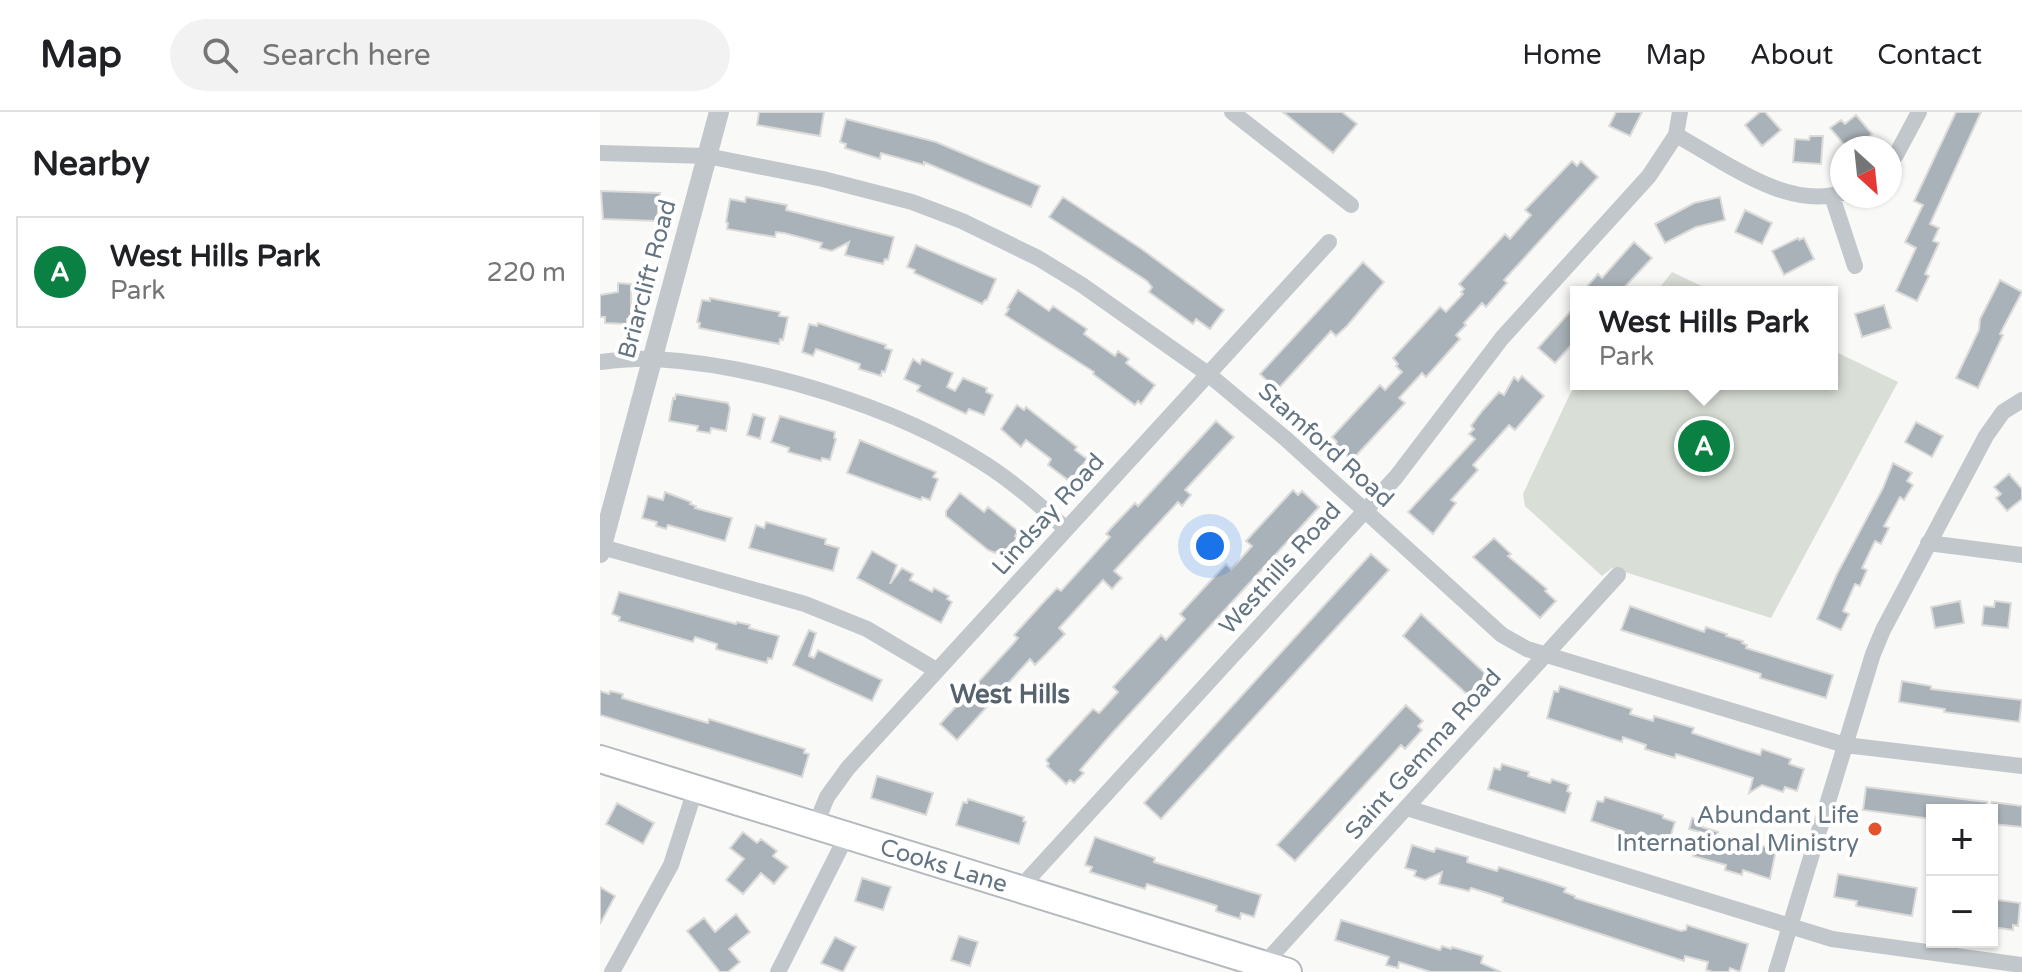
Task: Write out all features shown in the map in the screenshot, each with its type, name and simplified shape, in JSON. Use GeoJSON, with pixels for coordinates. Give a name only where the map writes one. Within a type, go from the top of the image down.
{"type":"FeatureCollection","features":[{"type":"Feature","properties":{"kind":"main road","name":"Cooks Lane"},"geometry":{"type":"LineString","coordinates":[[600,759],[1275,968]]}},
{"type":"Feature","properties":{"kind":"street","name":"Briarclift Road"},"geometry":{"type":"LineString","coordinates":[[601,550],[719,112]]}},
{"type":"Feature","properties":{"kind":"street"},"geometry":{"type":"LineString","coordinates":[[1232,112],[1351,205]]}},
{"type":"Feature","properties":{"kind":"street"},"geometry":{"type":"LineString","coordinates":[[1680,112],[1676,135],[1773,188],[1794,196],[1813,198],[1830,195]]}},
{"type":"Feature","properties":{"kind":"street"},"geometry":{"type":"LineString","coordinates":[[1902,144],[1919,112]]}},
{"type":"Feature","properties":{"kind":"street","name":"Westhills Road"},"geometry":{"type":"LineString","coordinates":[[1020,888],[1396,477],[1502,338],[1649,176],[1676,135]]}},
{"type":"Feature","properties":{"kind":"street","name":"Stamford Road"},"geometry":{"type":"LineString","coordinates":[[600,153],[707,156],[823,179],[912,202],[962,221],[1038,258],[1082,285],[1208,374],[1286,439],[1502,635],[1527,649],[1845,745],[2022,766]]}},
{"type":"Feature","properties":{"kind":"street"},"geometry":{"type":"LineString","coordinates":[[1840,208],[1855,266]]}},
{"type":"Feature","properties":{"kind":"street","name":"Lindsay Road"},"geometry":{"type":"LineString","coordinates":[[815,826],[838,780],[1329,242]]}},
{"type":"Feature","properties":{"kind":"street"},"geometry":{"type":"LineString","coordinates":[[600,362],[652,358],[739,371],[855,403],[945,440],[986,464],[1026,493],[1066,529]]}},
{"type":"Feature","properties":{"kind":"street"},"geometry":{"type":"LineString","coordinates":[[1776,972],[1883,630],[1995,422],[2003,412],[2022,400]]}},
{"type":"Feature","properties":{"kind":"street"},"geometry":{"type":"LineString","coordinates":[[1928,543],[2022,555]]}},
{"type":"Feature","properties":{"kind":"street"},"geometry":{"type":"LineString","coordinates":[[601,550],[805,604],[867,629],[936,670]]}},
{"type":"Feature","properties":{"kind":"street","name":"Saint Gemma Road"},"geometry":{"type":"LineString","coordinates":[[1275,968],[1407,808],[1618,575]]}},
{"type":"Feature","properties":{"kind":"street"},"geometry":{"type":"LineString","coordinates":[[612,972],[671,865],[696,787]]}},
{"type":"Feature","properties":{"kind":"street"},"geometry":{"type":"LineString","coordinates":[[1407,808],[1859,945],[2022,965]]}},
{"type":"Feature","properties":{"kind":"street"},"geometry":{"type":"LineString","coordinates":[[778,972],[847,835]]}},
{"type":"Feature","properties":{"kind":"shaded area"},"geometry":{"type":"Polygon","coordinates":[[[1672,272],[1701,286],[1661,286],[1672,272]]]}},
{"type":"Feature","properties":{"kind":"shaded area"},"geometry":{"type":"Polygon","coordinates":[[[1838,353],[1898,382],[1771,618],[1612,568],[1602,576],[1525,506],[1523,494],[1573,390],[1838,390],[1838,353]]]}},
{"type":"Feature","properties":{"kind":"building"},"geometry":{"type":"Polygon","coordinates":[[[759,112],[824,112],[820,136],[757,125],[759,112]]]}},
{"type":"Feature","properties":{"kind":"building"},"geometry":{"type":"Polygon","coordinates":[[[1283,112],[1342,112],[1357,124],[1333,153],[1283,112]]]}},
{"type":"Feature","properties":{"kind":"building"},"geometry":{"type":"Polygon","coordinates":[[[1616,112],[1642,112],[1630,136],[1609,126],[1616,112]]]}},
{"type":"Feature","properties":{"kind":"building"},"geometry":{"type":"Polygon","coordinates":[[[1760,112],[1765,112],[1781,130],[1762,146],[1745,125],[1760,112]]]}},
{"type":"Feature","properties":{"kind":"building"},"geometry":{"type":"Polygon","coordinates":[[[1956,112],[1981,112],[1930,224],[1939,228],[1933,241],[1939,243],[1917,301],[1896,291],[1916,248],[1905,242],[1923,205],[1914,201],[1956,112]]]}},
{"type":"Feature","properties":{"kind":"building"},"geometry":{"type":"Polygon","coordinates":[[[1856,115],[1872,134],[1837,136],[1830,128],[1841,120],[1845,124],[1856,115]]]}},
{"type":"Feature","properties":{"kind":"building"},"geometry":{"type":"Polygon","coordinates":[[[846,119],[936,142],[1040,186],[1031,207],[924,162],[924,165],[881,153],[880,159],[845,148],[846,144],[840,142],[846,119]]]}},
{"type":"Feature","properties":{"kind":"building"},"geometry":{"type":"Polygon","coordinates":[[[1810,136],[1823,136],[1821,164],[1793,162],[1795,139],[1809,140],[1810,136]]]}},
{"type":"Feature","properties":{"kind":"building"},"geometry":{"type":"Polygon","coordinates":[[[1572,161],[1577,166],[1581,161],[1598,177],[1504,280],[1507,283],[1486,307],[1482,303],[1464,323],[1466,325],[1456,335],[1460,339],[1426,377],[1422,373],[1399,398],[1405,403],[1352,460],[1335,445],[1337,442],[1332,437],[1380,385],[1385,390],[1402,372],[1393,358],[1440,307],[1446,312],[1463,294],[1464,289],[1459,284],[1505,234],[1510,239],[1531,215],[1525,210],[1572,161]]]}},
{"type":"Feature","properties":{"kind":"building"},"geometry":{"type":"Polygon","coordinates":[[[601,191],[660,193],[657,221],[603,219],[601,191]]]}},
{"type":"Feature","properties":{"kind":"building"},"geometry":{"type":"Polygon","coordinates":[[[746,197],[787,205],[786,210],[894,237],[888,260],[885,259],[883,264],[845,255],[849,242],[832,251],[820,248],[822,243],[784,233],[776,232],[775,237],[727,229],[730,199],[745,202],[746,197]]]}},
{"type":"Feature","properties":{"kind":"building"},"geometry":{"type":"Polygon","coordinates":[[[1063,197],[1143,250],[1224,310],[1210,329],[1196,319],[1193,324],[1149,292],[1152,287],[1147,281],[1049,217],[1063,197]]]}},
{"type":"Feature","properties":{"kind":"building"},"geometry":{"type":"Polygon","coordinates":[[[1720,197],[1725,220],[1696,227],[1665,243],[1655,224],[1694,203],[1720,197]]]}},
{"type":"Feature","properties":{"kind":"building"},"geometry":{"type":"Polygon","coordinates":[[[1745,210],[1772,223],[1762,244],[1735,232],[1745,210]]]}},
{"type":"Feature","properties":{"kind":"building"},"geometry":{"type":"Polygon","coordinates":[[[1804,238],[1814,259],[1784,275],[1772,251],[1804,238]]]}},
{"type":"Feature","properties":{"kind":"building"},"geometry":{"type":"Polygon","coordinates":[[[1634,242],[1652,258],[1626,286],[1587,286],[1598,274],[1602,278],[1634,242]]]}},
{"type":"Feature","properties":{"kind":"building"},"geometry":{"type":"Polygon","coordinates":[[[916,245],[996,279],[987,300],[982,304],[914,273],[915,270],[907,267],[916,245]]]}},
{"type":"Feature","properties":{"kind":"building"},"geometry":{"type":"Polygon","coordinates":[[[1363,262],[1384,282],[1347,326],[1336,336],[1331,331],[1277,390],[1260,374],[1363,262]]]}},
{"type":"Feature","properties":{"kind":"building"},"geometry":{"type":"Polygon","coordinates":[[[2000,280],[2022,292],[2000,334],[2003,335],[1978,388],[1956,378],[2000,280]]]}},
{"type":"Feature","properties":{"kind":"building"},"geometry":{"type":"Polygon","coordinates":[[[618,283],[631,284],[631,319],[627,319],[627,324],[605,323],[605,317],[600,317],[600,295],[618,292],[618,283]]]}},
{"type":"Feature","properties":{"kind":"building"},"geometry":{"type":"Polygon","coordinates":[[[1018,290],[1049,311],[1053,306],[1087,329],[1084,334],[1115,356],[1118,351],[1129,359],[1126,363],[1155,385],[1141,404],[1138,401],[1135,405],[1094,372],[1005,315],[1018,290]]]}},
{"type":"Feature","properties":{"kind":"building"},"geometry":{"type":"Polygon","coordinates":[[[710,298],[780,312],[779,316],[788,317],[783,340],[780,339],[779,344],[699,328],[700,323],[697,322],[702,300],[710,301],[710,298]]]}},
{"type":"Feature","properties":{"kind":"building"},"geometry":{"type":"Polygon","coordinates":[[[1884,305],[1891,328],[1862,337],[1855,314],[1884,305]]]}},
{"type":"Feature","properties":{"kind":"building"},"geometry":{"type":"Polygon","coordinates":[[[1570,312],[1570,347],[1555,363],[1538,348],[1570,312]]]}},
{"type":"Feature","properties":{"kind":"building"},"geometry":{"type":"Polygon","coordinates":[[[818,323],[886,345],[885,348],[892,350],[885,372],[882,371],[881,376],[859,369],[860,364],[816,349],[813,356],[802,352],[809,324],[817,326],[818,323]]]}},
{"type":"Feature","properties":{"kind":"building"},"geometry":{"type":"Polygon","coordinates":[[[913,359],[920,364],[922,359],[953,373],[947,387],[955,391],[963,378],[987,388],[986,392],[993,395],[984,415],[969,409],[966,414],[917,391],[920,386],[904,379],[913,359]]]}},
{"type":"Feature","properties":{"kind":"building"},"geometry":{"type":"Polygon","coordinates":[[[1522,376],[1544,396],[1515,430],[1509,425],[1473,465],[1478,470],[1451,500],[1456,503],[1433,534],[1408,512],[1475,439],[1469,434],[1474,429],[1471,426],[1483,410],[1499,392],[1504,395],[1514,377],[1518,381],[1522,376]]]}},
{"type":"Feature","properties":{"kind":"building"},"geometry":{"type":"Polygon","coordinates":[[[676,394],[728,403],[726,431],[711,428],[710,433],[697,431],[698,426],[669,421],[676,394]]]}},
{"type":"Feature","properties":{"kind":"building"},"geometry":{"type":"Polygon","coordinates":[[[1017,405],[1024,410],[1026,407],[1077,447],[1075,450],[1087,459],[1074,477],[1068,480],[1048,465],[1051,459],[1026,440],[1021,447],[1001,429],[1017,405]]]}},
{"type":"Feature","properties":{"kind":"building"},"geometry":{"type":"Polygon","coordinates":[[[753,414],[765,418],[760,439],[747,435],[753,414]]]}},
{"type":"Feature","properties":{"kind":"building"},"geometry":{"type":"Polygon","coordinates":[[[780,416],[835,432],[830,460],[822,458],[821,461],[788,452],[789,448],[771,442],[780,416]]]}},
{"type":"Feature","properties":{"kind":"building"},"geometry":{"type":"Polygon","coordinates":[[[1216,421],[1234,437],[1185,490],[1191,495],[1182,506],[1178,502],[1114,571],[1122,578],[1112,589],[1103,580],[1059,628],[1065,634],[1035,665],[1030,659],[957,740],[940,724],[1013,644],[1018,638],[1014,635],[1042,604],[1057,588],[1061,591],[1110,537],[1106,534],[1111,528],[1135,503],[1138,506],[1216,421]]]}},
{"type":"Feature","properties":{"kind":"building"},"geometry":{"type":"Polygon","coordinates":[[[1916,422],[1943,436],[1932,457],[1905,442],[1916,422]]]}},
{"type":"Feature","properties":{"kind":"building"},"geometry":{"type":"Polygon","coordinates":[[[860,440],[936,472],[933,477],[938,479],[930,500],[922,497],[921,500],[847,473],[860,440]]]}},
{"type":"Feature","properties":{"kind":"building"},"geometry":{"type":"Polygon","coordinates":[[[1893,463],[1912,473],[1907,481],[1913,485],[1904,500],[1900,497],[1884,526],[1889,528],[1881,544],[1875,541],[1862,568],[1867,570],[1860,586],[1855,584],[1843,611],[1849,614],[1841,630],[1817,619],[1893,463]]]}},
{"type":"Feature","properties":{"kind":"building"},"geometry":{"type":"Polygon","coordinates":[[[2009,474],[2022,489],[2022,499],[2007,511],[1996,498],[2001,494],[1994,487],[2009,474]]]}},
{"type":"Feature","properties":{"kind":"building"},"geometry":{"type":"Polygon","coordinates":[[[1293,490],[1298,495],[1302,491],[1319,507],[1114,731],[1080,770],[1084,773],[1074,783],[1070,780],[1066,784],[1047,766],[1046,760],[1093,709],[1099,713],[1102,710],[1118,692],[1113,687],[1161,635],[1166,640],[1185,619],[1180,614],[1226,564],[1231,569],[1236,564],[1252,546],[1246,541],[1293,490]]]}},
{"type":"Feature","properties":{"kind":"building"},"geometry":{"type":"Polygon","coordinates":[[[665,492],[691,502],[695,508],[732,518],[725,541],[668,525],[666,529],[656,526],[657,522],[642,518],[648,496],[663,500],[665,492]]]}},
{"type":"Feature","properties":{"kind":"building"},"geometry":{"type":"Polygon","coordinates":[[[960,493],[984,512],[988,507],[1018,531],[1017,538],[1003,556],[997,551],[988,550],[946,516],[946,511],[960,493]]]}},
{"type":"Feature","properties":{"kind":"building"},"geometry":{"type":"Polygon","coordinates":[[[766,522],[826,539],[825,544],[839,548],[833,571],[749,548],[756,525],[764,528],[766,522]]]}},
{"type":"Feature","properties":{"kind":"building"},"geometry":{"type":"Polygon","coordinates":[[[1494,538],[1511,554],[1508,556],[1547,589],[1545,591],[1556,601],[1540,618],[1473,557],[1494,538]]]}},
{"type":"Feature","properties":{"kind":"building"},"geometry":{"type":"Polygon","coordinates":[[[872,551],[897,565],[890,584],[902,568],[913,574],[910,580],[932,592],[934,588],[949,596],[947,599],[952,602],[941,623],[857,578],[872,551]]]}},
{"type":"Feature","properties":{"kind":"building"},"geometry":{"type":"Polygon","coordinates":[[[1371,554],[1389,570],[1161,819],[1144,803],[1371,554]]]}},
{"type":"Feature","properties":{"kind":"building"},"geometry":{"type":"Polygon","coordinates":[[[619,592],[736,624],[750,625],[749,628],[779,636],[772,659],[768,658],[767,663],[716,649],[717,644],[695,637],[693,642],[619,621],[620,617],[612,614],[619,592]]]}},
{"type":"Feature","properties":{"kind":"building"},"geometry":{"type":"Polygon","coordinates":[[[1960,601],[1964,623],[1935,628],[1931,607],[1960,601]]]}},
{"type":"Feature","properties":{"kind":"building"},"geometry":{"type":"Polygon","coordinates":[[[1995,601],[2011,603],[2008,628],[1982,625],[1984,606],[1994,607],[1995,601]]]}},
{"type":"Feature","properties":{"kind":"building"},"geometry":{"type":"Polygon","coordinates":[[[1630,606],[1704,632],[1706,627],[1727,634],[1743,641],[1746,648],[1833,675],[1826,698],[1621,630],[1630,606]]]}},
{"type":"Feature","properties":{"kind":"building"},"geometry":{"type":"Polygon","coordinates":[[[1421,614],[1488,676],[1469,696],[1403,636],[1421,614]]]}},
{"type":"Feature","properties":{"kind":"building"},"geometry":{"type":"Polygon","coordinates":[[[809,630],[816,633],[809,656],[814,658],[818,650],[882,680],[872,701],[793,665],[809,630]]]}},
{"type":"Feature","properties":{"kind":"building"},"geometry":{"type":"Polygon","coordinates":[[[1902,681],[1931,686],[1931,689],[2022,700],[2019,722],[1944,712],[1945,709],[1899,702],[1902,681]]]}},
{"type":"Feature","properties":{"kind":"building"},"geometry":{"type":"Polygon","coordinates":[[[1560,686],[1632,709],[1630,714],[1653,721],[1654,716],[1694,728],[1692,733],[1760,755],[1762,749],[1791,759],[1789,764],[1804,769],[1797,791],[1785,787],[1783,792],[1762,785],[1749,793],[1753,778],[1676,754],[1675,758],[1645,749],[1646,745],[1623,737],[1622,742],[1547,718],[1554,691],[1558,692],[1560,686]]]}},
{"type":"Feature","properties":{"kind":"building"},"geometry":{"type":"Polygon","coordinates":[[[600,691],[623,694],[622,698],[708,723],[709,719],[805,749],[804,753],[809,754],[802,777],[600,715],[600,691]]]}},
{"type":"Feature","properties":{"kind":"building"},"geometry":{"type":"Polygon","coordinates":[[[1406,705],[1423,721],[1418,726],[1422,730],[1405,749],[1401,745],[1295,861],[1277,845],[1406,705]]]}},
{"type":"Feature","properties":{"kind":"building"},"geometry":{"type":"Polygon","coordinates":[[[1502,764],[1529,772],[1528,776],[1550,783],[1552,779],[1569,785],[1567,791],[1571,793],[1565,813],[1488,789],[1494,768],[1500,770],[1502,764]]]}},
{"type":"Feature","properties":{"kind":"building"},"geometry":{"type":"Polygon","coordinates":[[[877,776],[933,793],[926,815],[871,798],[877,776]]]}},
{"type":"Feature","properties":{"kind":"building"},"geometry":{"type":"Polygon","coordinates":[[[1866,787],[1987,802],[1926,804],[1926,818],[1863,810],[1866,787]]]}},
{"type":"Feature","properties":{"kind":"building"},"geometry":{"type":"Polygon","coordinates":[[[1605,797],[1663,815],[1663,818],[1675,822],[1668,845],[1663,844],[1661,851],[1622,838],[1624,832],[1591,821],[1597,801],[1603,802],[1605,797]]]}},
{"type":"Feature","properties":{"kind":"building"},"geometry":{"type":"Polygon","coordinates":[[[968,799],[1024,817],[1023,821],[1026,822],[1019,844],[956,825],[963,802],[967,803],[968,799]]]}},
{"type":"Feature","properties":{"kind":"building"},"geometry":{"type":"Polygon","coordinates":[[[1992,802],[2022,806],[2022,827],[1998,825],[1998,804],[1992,802]]]}},
{"type":"Feature","properties":{"kind":"building"},"geometry":{"type":"Polygon","coordinates":[[[617,803],[654,823],[643,844],[606,824],[617,803]]]}},
{"type":"Feature","properties":{"kind":"building"},"geometry":{"type":"Polygon","coordinates":[[[1692,818],[1703,821],[1702,827],[1718,832],[1716,837],[1745,846],[1746,841],[1776,850],[1770,879],[1743,870],[1742,875],[1725,870],[1726,865],[1693,856],[1700,832],[1689,829],[1692,818]]]}},
{"type":"Feature","properties":{"kind":"building"},"geometry":{"type":"Polygon","coordinates":[[[743,832],[757,843],[761,839],[777,851],[773,856],[788,867],[774,884],[761,873],[743,894],[726,880],[744,859],[730,848],[743,832]]]}},
{"type":"Feature","properties":{"kind":"building"},"geometry":{"type":"Polygon","coordinates":[[[1095,837],[1155,858],[1154,862],[1261,895],[1254,917],[1241,913],[1240,919],[1216,911],[1217,906],[1205,902],[1147,884],[1145,889],[1090,872],[1092,867],[1085,865],[1095,837]]]}},
{"type":"Feature","properties":{"kind":"building"},"geometry":{"type":"Polygon","coordinates":[[[1412,845],[1434,852],[1436,848],[1468,857],[1467,862],[1497,871],[1499,867],[1548,882],[1566,888],[1564,892],[1575,898],[1681,931],[1686,930],[1687,925],[1748,944],[1740,972],[1730,968],[1729,972],[1706,970],[1708,962],[1685,956],[1684,961],[1502,902],[1503,898],[1471,888],[1469,891],[1439,884],[1442,872],[1425,880],[1414,876],[1416,871],[1405,868],[1412,845]]]}},
{"type":"Feature","properties":{"kind":"building"},"geometry":{"type":"Polygon","coordinates":[[[1838,874],[1917,888],[1912,916],[1856,906],[1857,901],[1834,897],[1838,874]]]}},
{"type":"Feature","properties":{"kind":"building"},"geometry":{"type":"Polygon","coordinates":[[[862,878],[891,887],[883,910],[855,901],[862,878]]]}},
{"type":"Feature","properties":{"kind":"building"},"geometry":{"type":"Polygon","coordinates":[[[600,887],[615,896],[600,924],[600,887]]]}},
{"type":"Feature","properties":{"kind":"building"},"geometry":{"type":"Polygon","coordinates":[[[1998,900],[2020,903],[2018,926],[2013,925],[2013,930],[1998,928],[1998,900]]]}},
{"type":"Feature","properties":{"kind":"building"},"geometry":{"type":"Polygon","coordinates":[[[736,914],[750,932],[729,949],[740,962],[728,972],[720,972],[687,931],[704,918],[715,932],[736,914]]]}},
{"type":"Feature","properties":{"kind":"building"},"geometry":{"type":"Polygon","coordinates":[[[1341,920],[1440,950],[1442,946],[1452,947],[1483,956],[1481,963],[1501,972],[1431,972],[1399,962],[1398,968],[1386,965],[1389,957],[1335,940],[1341,920]]]}},
{"type":"Feature","properties":{"kind":"building"},"geometry":{"type":"Polygon","coordinates":[[[959,936],[978,942],[970,966],[951,960],[959,936]]]}},
{"type":"Feature","properties":{"kind":"building"},"geometry":{"type":"Polygon","coordinates":[[[835,937],[856,947],[843,972],[821,963],[835,937]]]}},
{"type":"Feature","properties":{"kind":"place","name":"West Hills Park"},"geometry":{"type":"Point","coordinates":[1704,446]}},
{"type":"Feature","properties":{"kind":"place","name":"Abundant Life International Ministry"},"geometry":{"type":"Point","coordinates":[1875,829]}},
{"type":"Feature","properties":{"kind":"district","name":"West Hills"},"geometry":{"type":"Point","coordinates":[1010,694]}}]}
